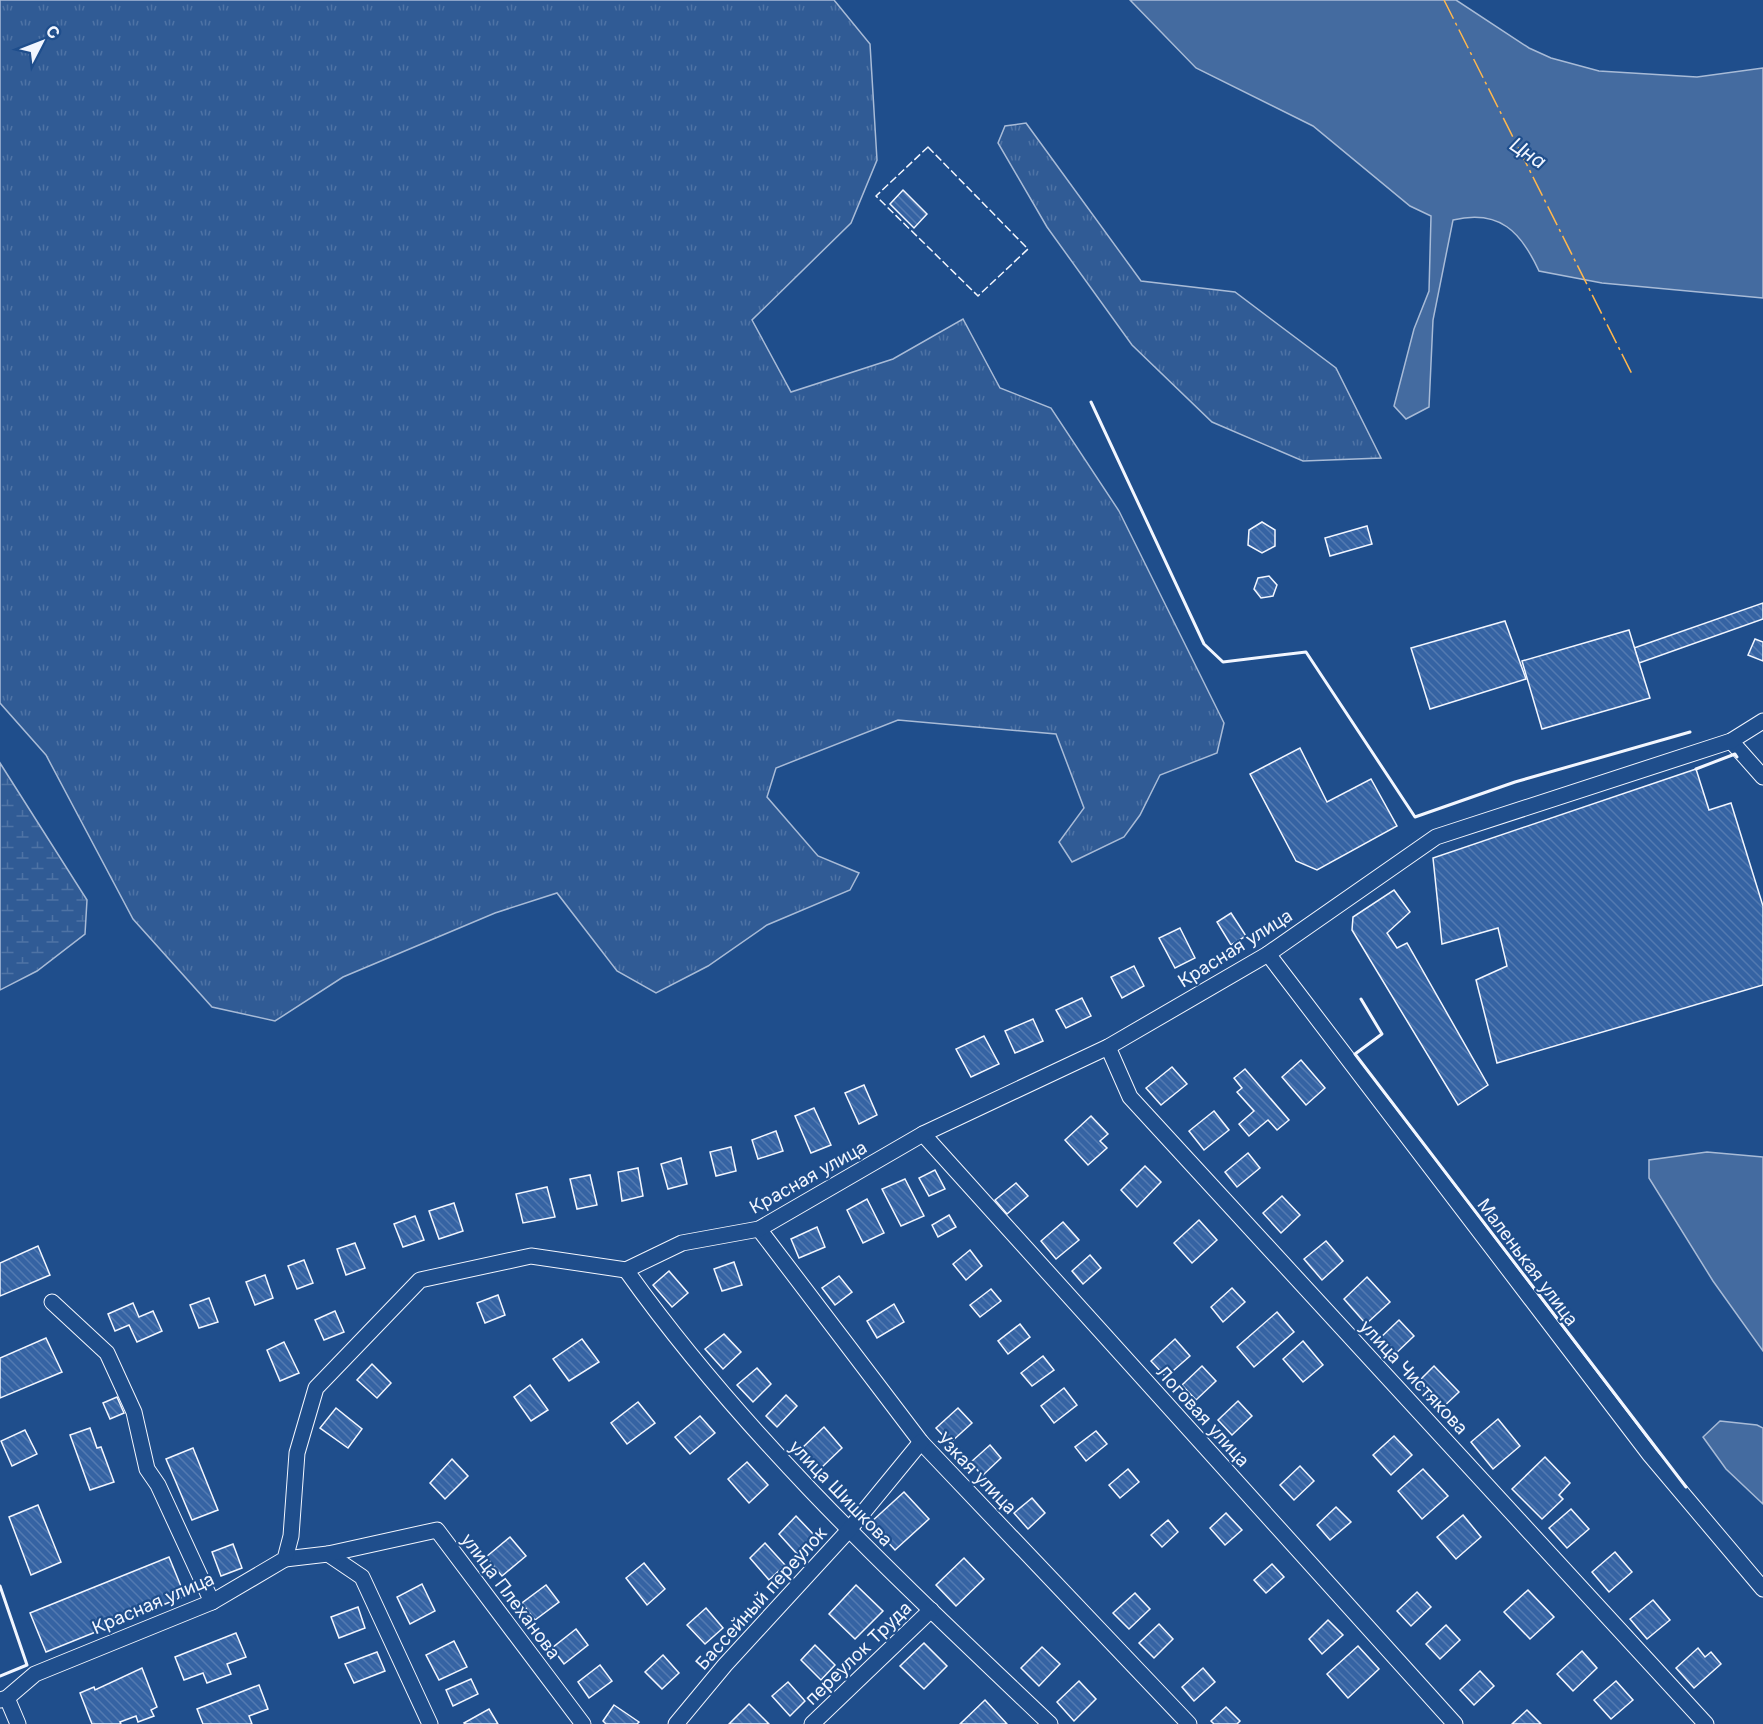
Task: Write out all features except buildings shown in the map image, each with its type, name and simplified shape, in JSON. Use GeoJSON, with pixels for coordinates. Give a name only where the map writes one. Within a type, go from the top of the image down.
{"type":"FeatureCollection","features":[{"type":"Feature","properties":{"kind":"street","name":"Красная улица"},"geometry":{"type":"LineString","coordinates":[[626,1270],[682,1243],[759,1229],[923,1134],[1108,1047],[1268,954],[1436,837],[1731,741],[1763,721]]}},
{"type":"Feature","properties":{"kind":"street"},"geometry":{"type":"LineString","coordinates":[[1731,741],[1763,777]]}},
{"type":"Feature","properties":{"kind":"street","name":"Маленькая улица"},"geometry":{"type":"LineString","coordinates":[[1268,954],[1650,1455],[1763,1589]]}},
{"type":"Feature","properties":{"kind":"street","name":"улица Чистякова"},"geometry":{"type":"LineString","coordinates":[[1108,1047],[1130,1097],[1706,1724]]}},
{"type":"Feature","properties":{"kind":"street","name":"Логовая улица"},"geometry":{"type":"LineString","coordinates":[[923,1134],[1455,1724]]}},
{"type":"Feature","properties":{"kind":"street","name":"Узкая улица"},"geometry":{"type":"LineString","coordinates":[[759,1229],[921,1443],[1189,1724]]}},
{"type":"Feature","properties":{"kind":"street"},"geometry":{"type":"LineString","coordinates":[[285,1559],[291,1536],[297,1453],[316,1388],[420,1280],[531,1256],[626,1270]]}},
{"type":"Feature","properties":{"kind":"street","name":"улица Шишкова"},"geometry":{"type":"LineString","coordinates":[[626,1270],[711,1382],[848,1531],[1050,1724]]}},
{"type":"Feature","properties":{"kind":"street"},"geometry":{"type":"LineString","coordinates":[[52,1302],[107,1353],[134,1412],[147,1469],[158,1485],[213,1602]]}},
{"type":"Feature","properties":{"kind":"street","name":"Бассейный переулок"},"geometry":{"type":"LineString","coordinates":[[676,1724],[725,1665],[848,1531],[921,1443]]}},
{"type":"Feature","properties":{"kind":"street","name":"улица Плеханова"},"geometry":{"type":"LineString","coordinates":[[285,1559],[328,1554],[437,1530],[583,1724]]}},
{"type":"Feature","properties":{"kind":"street"},"geometry":{"type":"LineString","coordinates":[[328,1554],[362,1577],[430,1724]]}},
{"type":"Feature","properties":{"kind":"street","name":"Красная улица"},"geometry":{"type":"LineString","coordinates":[[4,1699],[35,1674],[213,1602],[285,1559]]}},
{"type":"Feature","properties":{"kind":"street","name":"переулок Труда"},"geometry":{"type":"LineString","coordinates":[[812,1724],[931,1610]]}},
{"type":"Feature","properties":{"kind":"street"},"geometry":{"type":"LineString","coordinates":[[4,1699],[18,1724]]}},
{"type":"Feature","properties":{"kind":"green space"},"geometry":{"type":"Polygon","coordinates":[[[0,0],[834,0],[870,44],[877,160],[851,223],[752,320],[791,392],[893,359],[963,319],[1000,388],[1051,408],[1119,511],[1224,723],[1217,753],[1160,775],[1140,815],[1124,837],[1072,862],[1059,842],[1084,808],[1056,734],[898,720],[776,768],[767,797],[818,856],[859,873],[850,890],[767,925],[708,966],[656,993],[617,971],[557,893],[495,913],[343,977],[275,1021],[212,1007],[133,919],[46,755],[0,703],[0,0]]]}},
{"type":"Feature","properties":{"kind":"green space"},"geometry":{"type":"Polygon","coordinates":[[[1026,123],[1141,281],[1235,292],[1336,368],[1381,458],[1303,461],[1212,422],[1132,345],[1047,227],[998,143],[1005,126],[1026,123]]]}},
{"type":"Feature","properties":{"kind":"green space"},"geometry":{"type":"Polygon","coordinates":[[[0,763],[87,900],[85,934],[37,971],[0,990],[0,763]]]}},
{"type":"Feature","properties":{"kind":"water","name":"Цна"},"geometry":{"type":"Polygon","coordinates":[[[1130,0],[1456,0],[1529,48],[1551,58],[1599,71],[1697,77],[1763,68],[1763,298],[1602,283],[1539,271],[1525,245],[1507,227],[1484,218],[1469,217],[1453,220],[1433,320],[1429,407],[1406,419],[1394,406],[1414,329],[1429,291],[1431,216],[1410,206],[1313,126],[1196,68],[1130,0]]]}},
{"type":"Feature","properties":{"kind":"water"},"geometry":{"type":"Polygon","coordinates":[[[1707,1152],[1763,1157],[1763,1351],[1713,1281],[1649,1178],[1649,1160],[1707,1152]]]}},
{"type":"Feature","properties":{"kind":"water"},"geometry":{"type":"Polygon","coordinates":[[[1720,1421],[1757,1425],[1763,1428],[1763,1504],[1726,1469],[1703,1437],[1720,1421]]]}},
{"type":"Feature","properties":{"kind":"fence"},"geometry":{"type":"LineString","coordinates":[[928,147],[1028,249],[978,296],[876,196],[928,147]]}},
{"type":"Feature","properties":{"kind":"wall"},"geometry":{"type":"LineString","coordinates":[[1091,402],[1204,644],[1223,662],[1306,652],[1415,817],[1515,782],[1690,732]]}},
{"type":"Feature","properties":{"kind":"wall"},"geometry":{"type":"LineString","coordinates":[[1696,769],[1735,754],[1737,757]]}},
{"type":"Feature","properties":{"kind":"wall"},"geometry":{"type":"LineString","coordinates":[[1361,999],[1382,1034],[1355,1054],[1686,1487]]}},
{"type":"Feature","properties":{"kind":"wall"},"geometry":{"type":"LineString","coordinates":[[0,1586],[27,1665],[0,1676]]}},
{"type":"Feature","properties":{"kind":"power"},"geometry":{"type":"LineString","coordinates":[[1444,0],[1633,376]]}}]}
